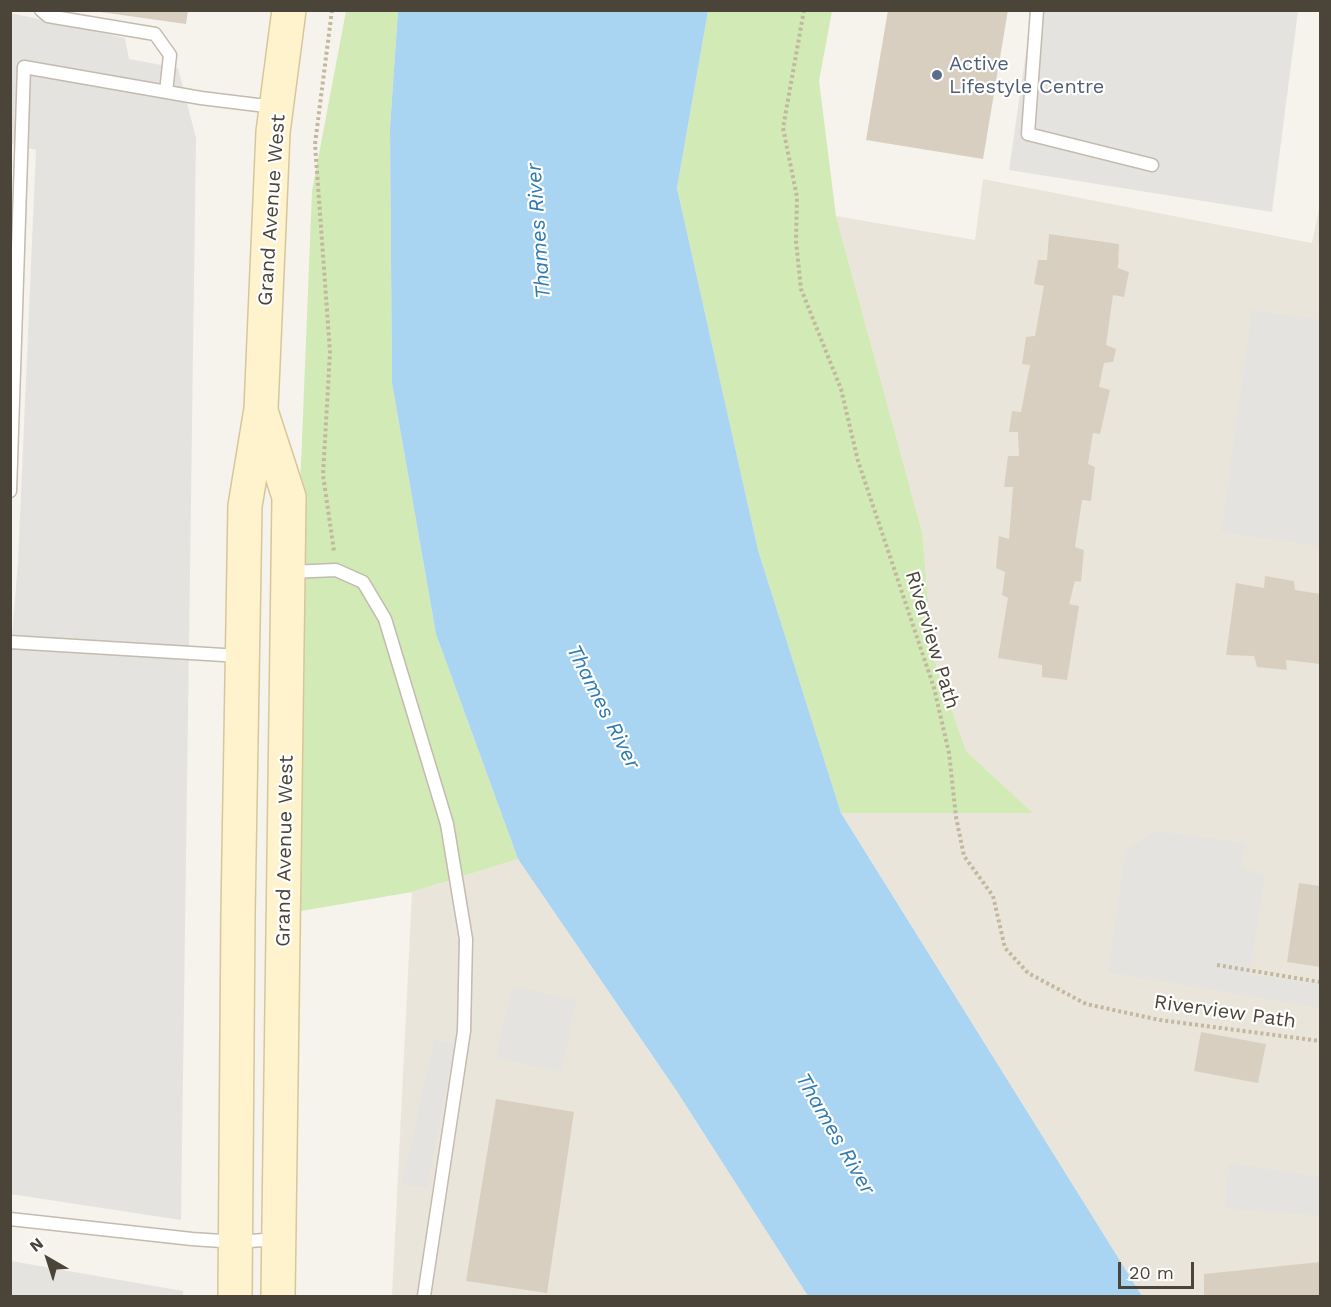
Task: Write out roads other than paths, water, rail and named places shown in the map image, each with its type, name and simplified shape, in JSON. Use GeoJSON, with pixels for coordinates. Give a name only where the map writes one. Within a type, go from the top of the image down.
{"type":"FeatureCollection","features":[{"type":"Feature","properties":{"kind":"main road","name":"Grand Avenue West"},"geometry":{"type":"LineString","coordinates":[[235,1296],[245,506],[261,409],[273,132],[290,10]]}},
{"type":"Feature","properties":{"kind":"main road","name":"Grand Avenue West"},"geometry":{"type":"LineString","coordinates":[[261,409],[289,497],[278,1296]]}},
{"type":"Feature","properties":{"kind":"lane"},"geometry":{"type":"LineString","coordinates":[[41,10],[48,15],[155,34],[170,55],[166,92]]}},
{"type":"Feature","properties":{"kind":"lane"},"geometry":{"type":"LineString","coordinates":[[1037,10],[1028,134],[1152,165]]}},
{"type":"Feature","properties":{"kind":"lane"},"geometry":{"type":"LineString","coordinates":[[10,491],[24,67],[166,92],[278,108]]}},
{"type":"Feature","properties":{"kind":"lane"},"geometry":{"type":"LineString","coordinates":[[288,572],[336,570],[363,582],[386,619],[447,824],[466,939],[464,1031],[424,1296]]}},
{"type":"Feature","properties":{"kind":"lane"},"geometry":{"type":"LineString","coordinates":[[10,642],[242,656]]}},
{"type":"Feature","properties":{"kind":"lane"},"geometry":{"type":"LineString","coordinates":[[10,1219],[236,1242],[279,1239]]}},
{"type":"Feature","properties":{"kind":"water","name":"Thames River"},"geometry":{"type":"Polygon","coordinates":[[[398,11],[708,11],[677,188],[758,550],[841,813],[1142,1296],[808,1296],[676,1090],[518,859],[436,634],[392,383],[390,128],[398,11]]]}},
{"type":"Feature","properties":{"kind":"place","name":"Active Lifestyle Centre"},"geometry":{"type":"Point","coordinates":[937,75]}}]}
